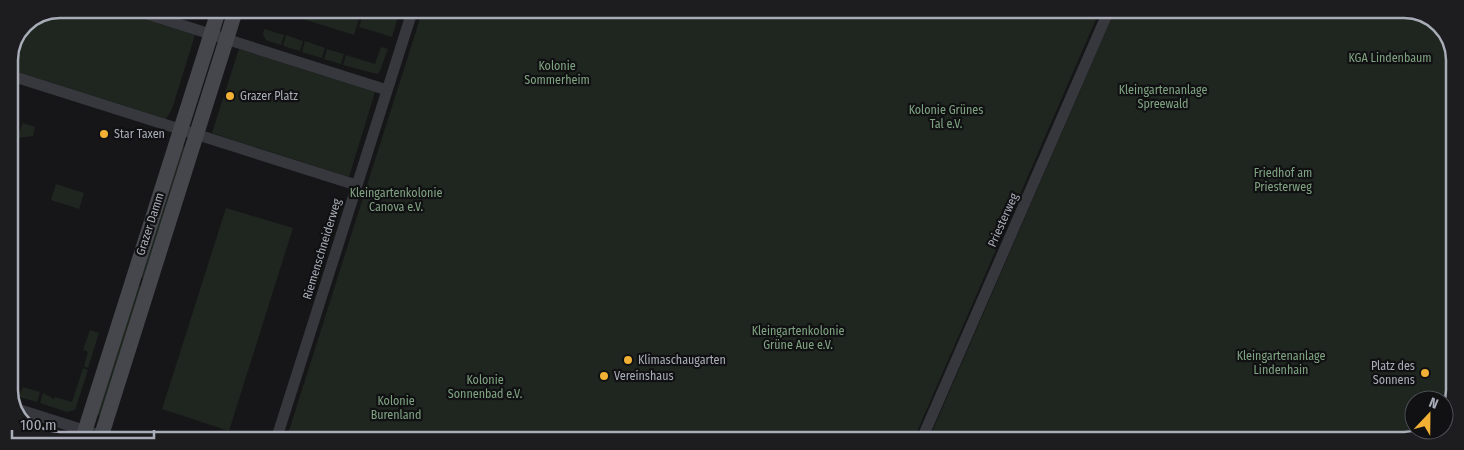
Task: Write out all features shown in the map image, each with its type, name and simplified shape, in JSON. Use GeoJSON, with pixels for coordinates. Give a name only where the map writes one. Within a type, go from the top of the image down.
{"type":"FeatureCollection","features":[{"type":"Feature","properties":{"kind":"main road","name":"Grazer Damm"},"geometry":{"type":"LineString","coordinates":[[85,432],[216,18]]}},
{"type":"Feature","properties":{"kind":"main road","name":"Grazer Damm"},"geometry":{"type":"LineString","coordinates":[[108,432],[196,135],[233,18]]}},
{"type":"Feature","properties":{"kind":"street"},"geometry":{"type":"LineString","coordinates":[[160,18],[387,90]]}},
{"type":"Feature","properties":{"kind":"street","name":"Riemenschneiderweg"},"geometry":{"type":"LineString","coordinates":[[279,432],[409,18]]}},
{"type":"Feature","properties":{"kind":"street","name":"Priesterweg"},"geometry":{"type":"LineString","coordinates":[[925,432],[1106,18]]}},
{"type":"Feature","properties":{"kind":"street"},"geometry":{"type":"LineString","coordinates":[[18,78],[356,185]]}},
{"type":"Feature","properties":{"kind":"street"},"geometry":{"type":"LineString","coordinates":[[23,411],[76,432]]}},
{"type":"Feature","properties":{"kind":"green space"},"geometry":{"type":"Polygon","coordinates":[[[51,18],[141,18],[195,35],[172,109],[166,119],[18,72],[18,51],[24,36],[36,24],[51,18]]]}},
{"type":"Feature","properties":{"kind":"green space"},"geometry":{"type":"Polygon","coordinates":[[[300,18],[359,18],[354,35],[300,18]]]}},
{"type":"Feature","properties":{"kind":"green space"},"geometry":{"type":"Polygon","coordinates":[[[362,18],[398,18],[392,37],[359,27],[362,18]]]}},
{"type":"Feature","properties":{"kind":"green space"},"geometry":{"type":"Polygon","coordinates":[[[420,18],[1097,18],[917,432],[289,432],[420,18]]]}},
{"type":"Feature","properties":{"kind":"green space"},"geometry":{"type":"Polygon","coordinates":[[[1112,18],[1405,18],[1416,19],[1428,24],[1441,38],[1446,56],[1446,390],[1404,390],[1404,432],[932,432],[1112,18]]]}},
{"type":"Feature","properties":{"kind":"green space"},"geometry":{"type":"Polygon","coordinates":[[[264,29],[284,35],[281,45],[266,40],[263,35],[264,29]]]}},
{"type":"Feature","properties":{"kind":"green space"},"geometry":{"type":"Polygon","coordinates":[[[286,35],[303,41],[300,51],[283,46],[286,35]]]}},
{"type":"Feature","properties":{"kind":"green space"},"geometry":{"type":"Polygon","coordinates":[[[305,41],[325,48],[322,58],[302,52],[305,41]]]}},
{"type":"Feature","properties":{"kind":"green space"},"geometry":{"type":"Polygon","coordinates":[[[381,47],[388,49],[380,71],[377,74],[343,65],[346,55],[375,64],[381,47]]]}},
{"type":"Feature","properties":{"kind":"green space"},"geometry":{"type":"Polygon","coordinates":[[[239,49],[375,92],[349,177],[212,133],[239,49]]]}},
{"type":"Feature","properties":{"kind":"green space"},"geometry":{"type":"Polygon","coordinates":[[[327,49],[344,54],[341,64],[324,59],[327,49]]]}},
{"type":"Feature","properties":{"kind":"green space"},"geometry":{"type":"Polygon","coordinates":[[[23,123],[35,127],[33,136],[18,138],[23,123]]]}},
{"type":"Feature","properties":{"kind":"green space"},"geometry":{"type":"Polygon","coordinates":[[[182,146],[186,147],[144,278],[140,277],[182,146]]]}},
{"type":"Feature","properties":{"kind":"green space"},"geometry":{"type":"Polygon","coordinates":[[[56,184],[84,193],[79,209],[51,200],[56,184]]]}},
{"type":"Feature","properties":{"kind":"green space"},"geometry":{"type":"Polygon","coordinates":[[[226,208],[293,228],[229,431],[162,409],[226,208]]]}},
{"type":"Feature","properties":{"kind":"green space"},"geometry":{"type":"Polygon","coordinates":[[[138,285],[142,287],[101,416],[97,415],[138,285]]]}},
{"type":"Feature","properties":{"kind":"green space"},"geometry":{"type":"Polygon","coordinates":[[[90,330],[99,333],[88,368],[84,366],[88,352],[83,350],[90,330]]]}},
{"type":"Feature","properties":{"kind":"green space"},"geometry":{"type":"Polygon","coordinates":[[[83,368],[88,370],[75,410],[67,412],[40,403],[43,393],[54,399],[55,397],[72,402],[83,368]]]}},
{"type":"Feature","properties":{"kind":"green space"},"geometry":{"type":"Polygon","coordinates":[[[23,387],[40,392],[37,402],[19,397],[23,387]]]}},
{"type":"Feature","properties":{"kind":"place","name":"Grazer Platz"},"geometry":{"type":"Point","coordinates":[230,96]}},
{"type":"Feature","properties":{"kind":"place","name":"Star Taxen"},"geometry":{"type":"Point","coordinates":[104,134]}},
{"type":"Feature","properties":{"kind":"place","name":"Klimaschaugarten"},"geometry":{"type":"Point","coordinates":[628,360]}},
{"type":"Feature","properties":{"kind":"place","name":"Platz des Sonnens"},"geometry":{"type":"Point","coordinates":[1425,373]}},
{"type":"Feature","properties":{"kind":"place","name":"Vereinshaus"},"geometry":{"type":"Point","coordinates":[604,376]}},
{"type":"Feature","properties":{"kind":"park label","name":"KGA Lindenbaum"},"geometry":{"type":"Point","coordinates":[1390,58]}},
{"type":"Feature","properties":{"kind":"park label","name":"Kolonie Sommerheim"},"geometry":{"type":"Point","coordinates":[557,73]}},
{"type":"Feature","properties":{"kind":"park label","name":"Kleingartenanlage Spreewald"},"geometry":{"type":"Point","coordinates":[1163,97]}},
{"type":"Feature","properties":{"kind":"park label","name":"Kolonie Grünes Tal e.V."},"geometry":{"type":"Point","coordinates":[946,117]}},
{"type":"Feature","properties":{"kind":"park label","name":"Friedhof am Priesterweg"},"geometry":{"type":"Point","coordinates":[1283,180]}},
{"type":"Feature","properties":{"kind":"park label","name":"Kleingartenkolonie Canova e.V."},"geometry":{"type":"Point","coordinates":[396,200]}},
{"type":"Feature","properties":{"kind":"park label","name":"Kleingartenkolonie Grüne Aue e.V."},"geometry":{"type":"Point","coordinates":[798,338]}},
{"type":"Feature","properties":{"kind":"park label","name":"Kleingartenanlage Lindenhain"},"geometry":{"type":"Point","coordinates":[1281,363]}},
{"type":"Feature","properties":{"kind":"park label","name":"Kolonie Sonnenbad e.V."},"geometry":{"type":"Point","coordinates":[485,387]}},
{"type":"Feature","properties":{"kind":"park label","name":"Kolonie Burenland"},"geometry":{"type":"Point","coordinates":[396,408]}}]}
